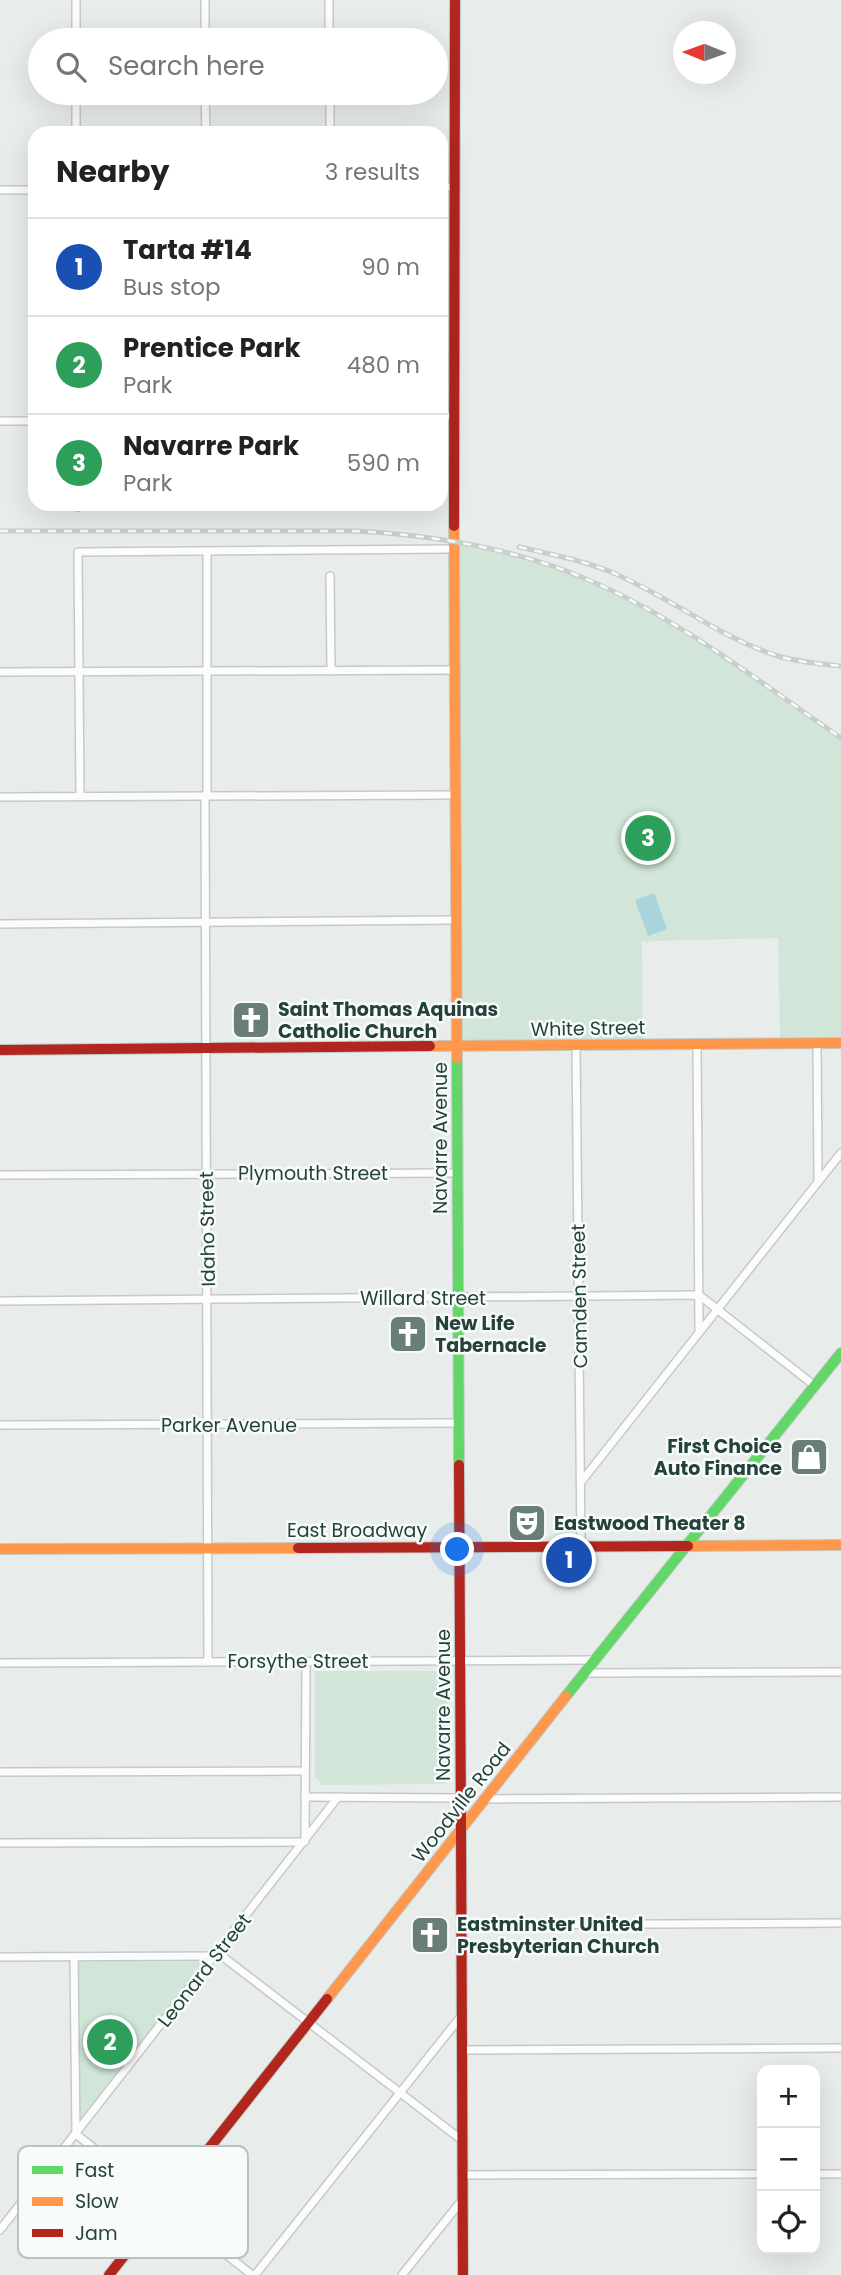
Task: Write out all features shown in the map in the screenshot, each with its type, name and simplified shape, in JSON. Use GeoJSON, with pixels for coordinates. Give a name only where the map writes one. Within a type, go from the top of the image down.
{"type":"FeatureCollection","features":[{"type":"Feature","properties":{"kind":"main road","name":"Navarre Avenue"},"geometry":{"type":"LineString","coordinates":[[455,0],[454,549],[463,2275]]}},
{"type":"Feature","properties":{"kind":"main road","name":"White Street"},"geometry":{"type":"LineString","coordinates":[[0,1049],[841,1043]]}},
{"type":"Feature","properties":{"kind":"main road","name":"Woodville Road"},"geometry":{"type":"LineString","coordinates":[[212,2146],[685,1546],[841,1353]]}},
{"type":"Feature","properties":{"kind":"main road","name":"East Broadway"},"geometry":{"type":"LineString","coordinates":[[0,1549],[841,1545]]}},
{"type":"Feature","properties":{"kind":"main road","name":"Woodville Road"},"geometry":{"type":"LineString","coordinates":[[109,2275],[123,2258]]}},
{"type":"Feature","properties":{"kind":"street"},"geometry":{"type":"LineString","coordinates":[[76,0],[76,28]]}},
{"type":"Feature","properties":{"kind":"street"},"geometry":{"type":"LineString","coordinates":[[205,0],[205,28]]}},
{"type":"Feature","properties":{"kind":"street"},"geometry":{"type":"LineString","coordinates":[[329,0],[329,28]]}},
{"type":"Feature","properties":{"kind":"street"},"geometry":{"type":"LineString","coordinates":[[76,105],[76,126]]}},
{"type":"Feature","properties":{"kind":"street"},"geometry":{"type":"LineString","coordinates":[[205,105],[206,126]]}},
{"type":"Feature","properties":{"kind":"street"},"geometry":{"type":"LineString","coordinates":[[330,105],[330,126]]}},
{"type":"Feature","properties":{"kind":"street"},"geometry":{"type":"LineString","coordinates":[[448,187],[454,187]]}},
{"type":"Feature","properties":{"kind":"street"},"geometry":{"type":"LineString","coordinates":[[0,190],[28,190]]}},
{"type":"Feature","properties":{"kind":"street"},"geometry":{"type":"LineString","coordinates":[[448,416],[454,416]]}},
{"type":"Feature","properties":{"kind":"street"},"geometry":{"type":"LineString","coordinates":[[0,421],[28,421]]}},
{"type":"Feature","properties":{"kind":"street"},"geometry":{"type":"LineString","coordinates":[[80,796],[78,551],[454,549]]}},
{"type":"Feature","properties":{"kind":"street","name":"Idaho Street"},"geometry":{"type":"LineString","coordinates":[[206,551],[208,1662]]}},
{"type":"Feature","properties":{"kind":"street"},"geometry":{"type":"LineString","coordinates":[[330,576],[331,671]]}},
{"type":"Feature","properties":{"kind":"street"},"geometry":{"type":"LineString","coordinates":[[0,672],[455,670]]}},
{"type":"Feature","properties":{"kind":"street"},"geometry":{"type":"LineString","coordinates":[[0,797],[455,795]]}},
{"type":"Feature","properties":{"kind":"street"},"geometry":{"type":"LineString","coordinates":[[0,924],[456,920]]}},
{"type":"Feature","properties":{"kind":"street"},"geometry":{"type":"LineString","coordinates":[[817,1043],[818,1182]]}},
{"type":"Feature","properties":{"kind":"street"},"geometry":{"type":"LineString","coordinates":[[697,1044],[699,1332]]}},
{"type":"Feature","properties":{"kind":"street","name":"Camden Street"},"geometry":{"type":"LineString","coordinates":[[576,1045],[581,1546]]}},
{"type":"Feature","properties":{"kind":"street"},"geometry":{"type":"LineString","coordinates":[[580,1482],[841,1153]]}},
{"type":"Feature","properties":{"kind":"street","name":"Plymouth Street"},"geometry":{"type":"LineString","coordinates":[[0,1175],[457,1173]]}},
{"type":"Feature","properties":{"kind":"street"},"geometry":{"type":"LineString","coordinates":[[699,1295],[815,1386]]}},
{"type":"Feature","properties":{"kind":"street","name":"Willard Street"},"geometry":{"type":"LineString","coordinates":[[0,1301],[699,1295]]}},
{"type":"Feature","properties":{"kind":"street","name":"Parker Avenue"},"geometry":{"type":"LineString","coordinates":[[0,1425],[459,1423]]}},
{"type":"Feature","properties":{"kind":"street","name":"Forsythe Street"},"geometry":{"type":"LineString","coordinates":[[0,1663],[595,1660]]}},
{"type":"Feature","properties":{"kind":"street"},"geometry":{"type":"LineString","coordinates":[[0,1843],[304,1842],[306,1661]]}},
{"type":"Feature","properties":{"kind":"street"},"geometry":{"type":"LineString","coordinates":[[585,1673],[841,1672]]}},
{"type":"Feature","properties":{"kind":"street"},"geometry":{"type":"LineString","coordinates":[[0,1772],[305,1771]]}},
{"type":"Feature","properties":{"kind":"street"},"geometry":{"type":"LineString","coordinates":[[305,1797],[461,1798]]}},
{"type":"Feature","properties":{"kind":"street","name":"Leonard Street"},"geometry":{"type":"LineString","coordinates":[[66,2146],[338,1797]]}},
{"type":"Feature","properties":{"kind":"street"},"geometry":{"type":"LineString","coordinates":[[485,1799],[841,1797]]}},
{"type":"Feature","properties":{"kind":"street"},"geometry":{"type":"LineString","coordinates":[[461,1925],[841,1923]]}},
{"type":"Feature","properties":{"kind":"street"},"geometry":{"type":"LineString","coordinates":[[0,1957],[217,1954],[463,2141]]}},
{"type":"Feature","properties":{"kind":"street"},"geometry":{"type":"LineString","coordinates":[[74,1957],[76,2134],[91,2146]]}},
{"type":"Feature","properties":{"kind":"street"},"geometry":{"type":"LineString","coordinates":[[232,2258],[254,2275],[462,2014]]}},
{"type":"Feature","properties":{"kind":"street"},"geometry":{"type":"LineString","coordinates":[[462,2050],[841,2048]]}},
{"type":"Feature","properties":{"kind":"street"},"geometry":{"type":"LineString","coordinates":[[463,2175],[757,2174]]}},
{"type":"Feature","properties":{"kind":"street"},"geometry":{"type":"LineString","coordinates":[[820,2174],[841,2174]]}},
{"type":"Feature","properties":{"kind":"street"},"geometry":{"type":"LineString","coordinates":[[402,2275],[463,2199]]}},
{"type":"Feature","properties":{"kind":"street","name":"Leonard Street"},"geometry":{"type":"LineString","coordinates":[[0,2230],[18,2207]]}},
{"type":"Feature","properties":{"kind":"green space"},"geometry":{"type":"Polygon","coordinates":[[[454,543],[536,561],[606,588],[694,639],[841,738],[841,1043],[780,1043],[778,938],[642,941],[643,1045],[457,1047],[454,543]]]}},
{"type":"Feature","properties":{"kind":"green space"},"geometry":{"type":"Polygon","coordinates":[[[315,1671],[447,1671],[448,1781],[444,1784],[322,1785],[315,1777],[315,1671]]]}},
{"type":"Feature","properties":{"kind":"green space"},"geometry":{"type":"Polygon","coordinates":[[[204,1961],[79,2123],[78,1962],[204,1961]]]}},
{"type":"Feature","properties":{"kind":"water"},"geometry":{"type":"Polygon","coordinates":[[[654,893],[667,929],[648,936],[635,900],[654,893]]]}},
{"type":"Feature","properties":{"kind":"railway"},"geometry":{"type":"LineString","coordinates":[[0,531],[355,531],[413,536],[500,551],[584,578],[651,611],[716,651],[841,738]]}},
{"type":"Feature","properties":{"kind":"railway"},"geometry":{"type":"LineString","coordinates":[[519,547],[611,572],[756,648],[793,660],[841,666]]}},
{"type":"Feature","properties":{"kind":"traffic: fast"},"geometry":{"type":"LineString","coordinates":[[457,1058],[459,1465]]}},
{"type":"Feature","properties":{"kind":"traffic: fast"},"geometry":{"type":"LineString","coordinates":[[566,1696],[841,1353]]}},
{"type":"Feature","properties":{"kind":"traffic: slow"},"geometry":{"type":"LineString","coordinates":[[454,526],[457,1058]]}},
{"type":"Feature","properties":{"kind":"traffic: slow"},"geometry":{"type":"LineString","coordinates":[[430,1046],[841,1043]]}},
{"type":"Feature","properties":{"kind":"traffic: slow"},"geometry":{"type":"LineString","coordinates":[[688,1546],[841,1545]]}},
{"type":"Feature","properties":{"kind":"traffic: slow"},"geometry":{"type":"LineString","coordinates":[[0,1549],[298,1548]]}},
{"type":"Feature","properties":{"kind":"traffic: slow"},"geometry":{"type":"LineString","coordinates":[[327,1999],[566,1696]]}},
{"type":"Feature","properties":{"kind":"traffic: jam"},"geometry":{"type":"LineString","coordinates":[[454,526],[455,0]]}},
{"type":"Feature","properties":{"kind":"traffic: jam"},"geometry":{"type":"LineString","coordinates":[[0,1050],[430,1046]]}},
{"type":"Feature","properties":{"kind":"traffic: jam"},"geometry":{"type":"LineString","coordinates":[[459,1465],[461,1830]]}},
{"type":"Feature","properties":{"kind":"traffic: jam"},"geometry":{"type":"LineString","coordinates":[[298,1548],[688,1546]]}},
{"type":"Feature","properties":{"kind":"traffic: jam"},"geometry":{"type":"LineString","coordinates":[[461,1830],[463,2275]]}},
{"type":"Feature","properties":{"kind":"traffic: jam"},"geometry":{"type":"LineString","coordinates":[[211,2146],[327,1999]]}},
{"type":"Feature","properties":{"kind":"traffic: jam"},"geometry":{"type":"LineString","coordinates":[[109,2275],[122,2258]]}},
{"type":"Feature","properties":{"kind":"place","name":"Navarre Park"},"geometry":{"type":"Point","coordinates":[648,838]}},
{"type":"Feature","properties":{"kind":"place","name":"Saint Thomas Aquinas Catholic Church"},"geometry":{"type":"Point","coordinates":[251,1020]}},
{"type":"Feature","properties":{"kind":"place","name":"New Life Tabernacle"},"geometry":{"type":"Point","coordinates":[408,1334]}},
{"type":"Feature","properties":{"kind":"place","name":"First Choice Auto Finance"},"geometry":{"type":"Point","coordinates":[809,1457]}},
{"type":"Feature","properties":{"kind":"place","name":"Eastwood Theater 8"},"geometry":{"type":"Point","coordinates":[527,1523]}},
{"type":"Feature","properties":{"kind":"place","name":"Tarta #14"},"geometry":{"type":"Point","coordinates":[569,1560]}},
{"type":"Feature","properties":{"kind":"place","name":"Eastminster United Presbyterian Church"},"geometry":{"type":"Point","coordinates":[430,1935]}},
{"type":"Feature","properties":{"kind":"place","name":"Prentice Park"},"geometry":{"type":"Point","coordinates":[110,2042]}}]}
